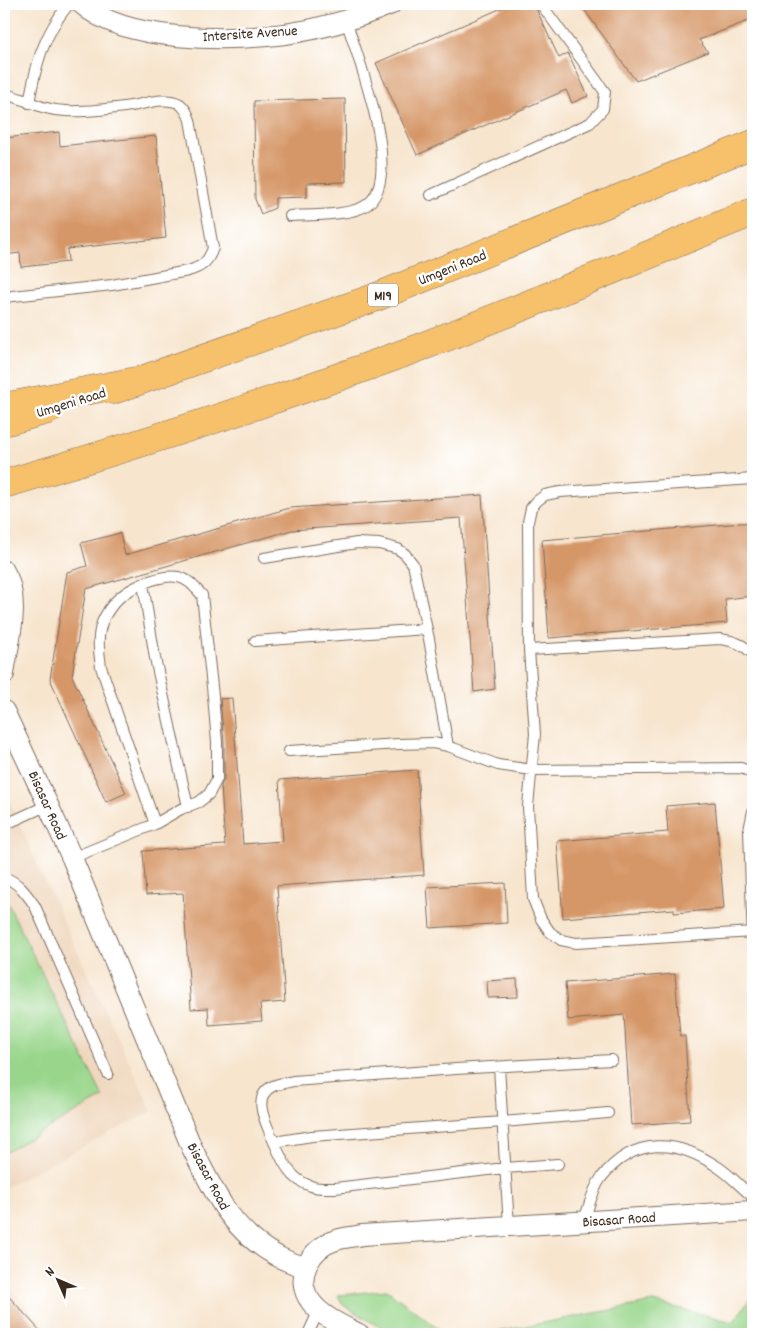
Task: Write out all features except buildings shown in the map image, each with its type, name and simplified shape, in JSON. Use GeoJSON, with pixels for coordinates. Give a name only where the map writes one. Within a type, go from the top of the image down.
{"type":"FeatureCollection","features":[{"type":"Feature","properties":{"kind":"highway","name":"Umgeni Road"},"geometry":{"type":"LineString","coordinates":[[4,422],[91,398],[374,298],[753,144]]}},
{"type":"Feature","properties":{"kind":"highway"},"geometry":{"type":"LineString","coordinates":[[4,484],[124,449],[312,386],[427,344],[753,212]]}},
{"type":"Feature","properties":{"kind":"highway"},"geometry":{"type":"LineString","coordinates":[[4,407],[136,381]]}},
{"type":"Feature","properties":{"kind":"street","name":"Intersite Avenue"},"geometry":{"type":"LineString","coordinates":[[82,4],[106,19],[144,32],[209,38],[286,34],[346,20],[391,4]]}},
{"type":"Feature","properties":{"kind":"street"},"geometry":{"type":"LineString","coordinates":[[4,571],[12,589],[14,602],[4,674]]}},
{"type":"Feature","properties":{"kind":"street","name":"Bisasar Road"},"geometry":{"type":"LineString","coordinates":[[4,711],[72,858],[192,1148],[218,1200],[233,1220],[247,1235],[277,1257],[306,1268],[320,1248],[335,1240],[362,1235],[753,1211]]}},
{"type":"Feature","properties":{"kind":"street"},"geometry":{"type":"LineString","coordinates":[[306,1268],[303,1274],[303,1282],[305,1292],[311,1302],[325,1315],[359,1334]]}},
{"type":"Feature","properties":{"kind":"lane"},"geometry":{"type":"LineString","coordinates":[[29,103],[34,72],[44,43],[52,26],[69,4]]}},
{"type":"Feature","properties":{"kind":"lane"},"geometry":{"type":"LineString","coordinates":[[431,195],[590,123],[602,109],[605,92],[541,4]]}},
{"type":"Feature","properties":{"kind":"lane"},"geometry":{"type":"LineString","coordinates":[[290,216],[354,212],[368,204],[379,187],[383,163],[373,106],[346,20]]}},
{"type":"Feature","properties":{"kind":"lane"},"geometry":{"type":"LineString","coordinates":[[4,94],[15,96],[46,108],[66,111],[129,107],[163,101],[180,104],[186,110],[190,120],[212,248],[208,261],[199,267],[188,270],[112,285],[4,297]]}},
{"type":"Feature","properties":{"kind":"lane"},"geometry":{"type":"LineString","coordinates":[[753,479],[560,492],[545,495],[537,501],[532,508],[528,522],[530,650],[535,734],[528,806],[533,899],[541,919],[550,932],[561,940],[576,943],[753,932]]}},
{"type":"Feature","properties":{"kind":"lane"},"geometry":{"type":"LineString","coordinates":[[264,558],[357,542],[379,544],[398,549],[405,554],[413,564],[448,746]]}},
{"type":"Feature","properties":{"kind":"lane"},"geometry":{"type":"LineString","coordinates":[[72,858],[155,824],[199,802],[209,794],[217,780],[217,742],[202,596],[191,583],[178,577],[164,577],[126,592],[113,604],[104,618],[98,646],[101,667],[155,824]]}},
{"type":"Feature","properties":{"kind":"lane"},"geometry":{"type":"LineString","coordinates":[[143,584],[155,658],[188,807]]}},
{"type":"Feature","properties":{"kind":"lane"},"geometry":{"type":"LineString","coordinates":[[255,641],[427,629]]}},
{"type":"Feature","properties":{"kind":"lane"},"geometry":{"type":"LineString","coordinates":[[530,650],[720,639],[746,646],[753,654]]}},
{"type":"Feature","properties":{"kind":"lane"},"geometry":{"type":"LineString","coordinates":[[289,751],[433,743],[448,746],[498,765],[532,770],[741,768],[753,763]]}},
{"type":"Feature","properties":{"kind":"lane"},"geometry":{"type":"LineString","coordinates":[[741,768],[753,773]]}},
{"type":"Feature","properties":{"kind":"lane"},"geometry":{"type":"LineString","coordinates":[[4,825],[48,805]]}},
{"type":"Feature","properties":{"kind":"lane"},"geometry":{"type":"LineString","coordinates":[[753,811],[749,830],[753,944]]}},
{"type":"Feature","properties":{"kind":"lane"},"geometry":{"type":"LineString","coordinates":[[4,877],[17,884],[26,892],[34,906],[108,1074]]}},
{"type":"Feature","properties":{"kind":"lane"},"geometry":{"type":"LineString","coordinates":[[558,1164],[505,1168],[335,1188],[312,1187],[299,1181],[289,1171],[281,1158],[264,1118],[261,1103],[262,1096],[274,1086],[292,1082],[612,1060]]}},
{"type":"Feature","properties":{"kind":"lane"},"geometry":{"type":"LineString","coordinates":[[499,1067],[509,1226]]}},
{"type":"Feature","properties":{"kind":"lane"},"geometry":{"type":"LineString","coordinates":[[274,1142],[312,1136],[608,1113]]}},
{"type":"Feature","properties":{"kind":"lane"},"geometry":{"type":"LineString","coordinates":[[584,1221],[601,1179],[620,1160],[644,1147],[675,1146],[689,1152],[718,1167],[753,1197]]}},
{"type":"Feature","properties":{"kind":"lane"},"geometry":{"type":"LineString","coordinates":[[308,1334],[319,1310]]}},
{"type":"Feature","properties":{"kind":"shaded area"},"geometry":{"type":"Polygon","coordinates":[[[4,788],[41,873],[152,1111],[4,1188],[4,788]]]}},
{"type":"Feature","properties":{"kind":"shaded area"},"geometry":{"type":"Polygon","coordinates":[[[4,1281],[52,1334],[4,1334],[4,1281]]]}},
{"type":"Feature","properties":{"kind":"green space"},"geometry":{"type":"Polygon","coordinates":[[[4,901],[7,902],[103,1097],[4,1153],[4,901]]]}},
{"type":"Feature","properties":{"kind":"green space"},"geometry":{"type":"Polygon","coordinates":[[[387,1290],[446,1334],[391,1334],[343,1305],[338,1295],[387,1290]]]}},
{"type":"Feature","properties":{"kind":"green space"},"geometry":{"type":"Polygon","coordinates":[[[753,1295],[753,1334],[484,1334],[653,1302],[733,1322],[753,1295]]]}}]}
